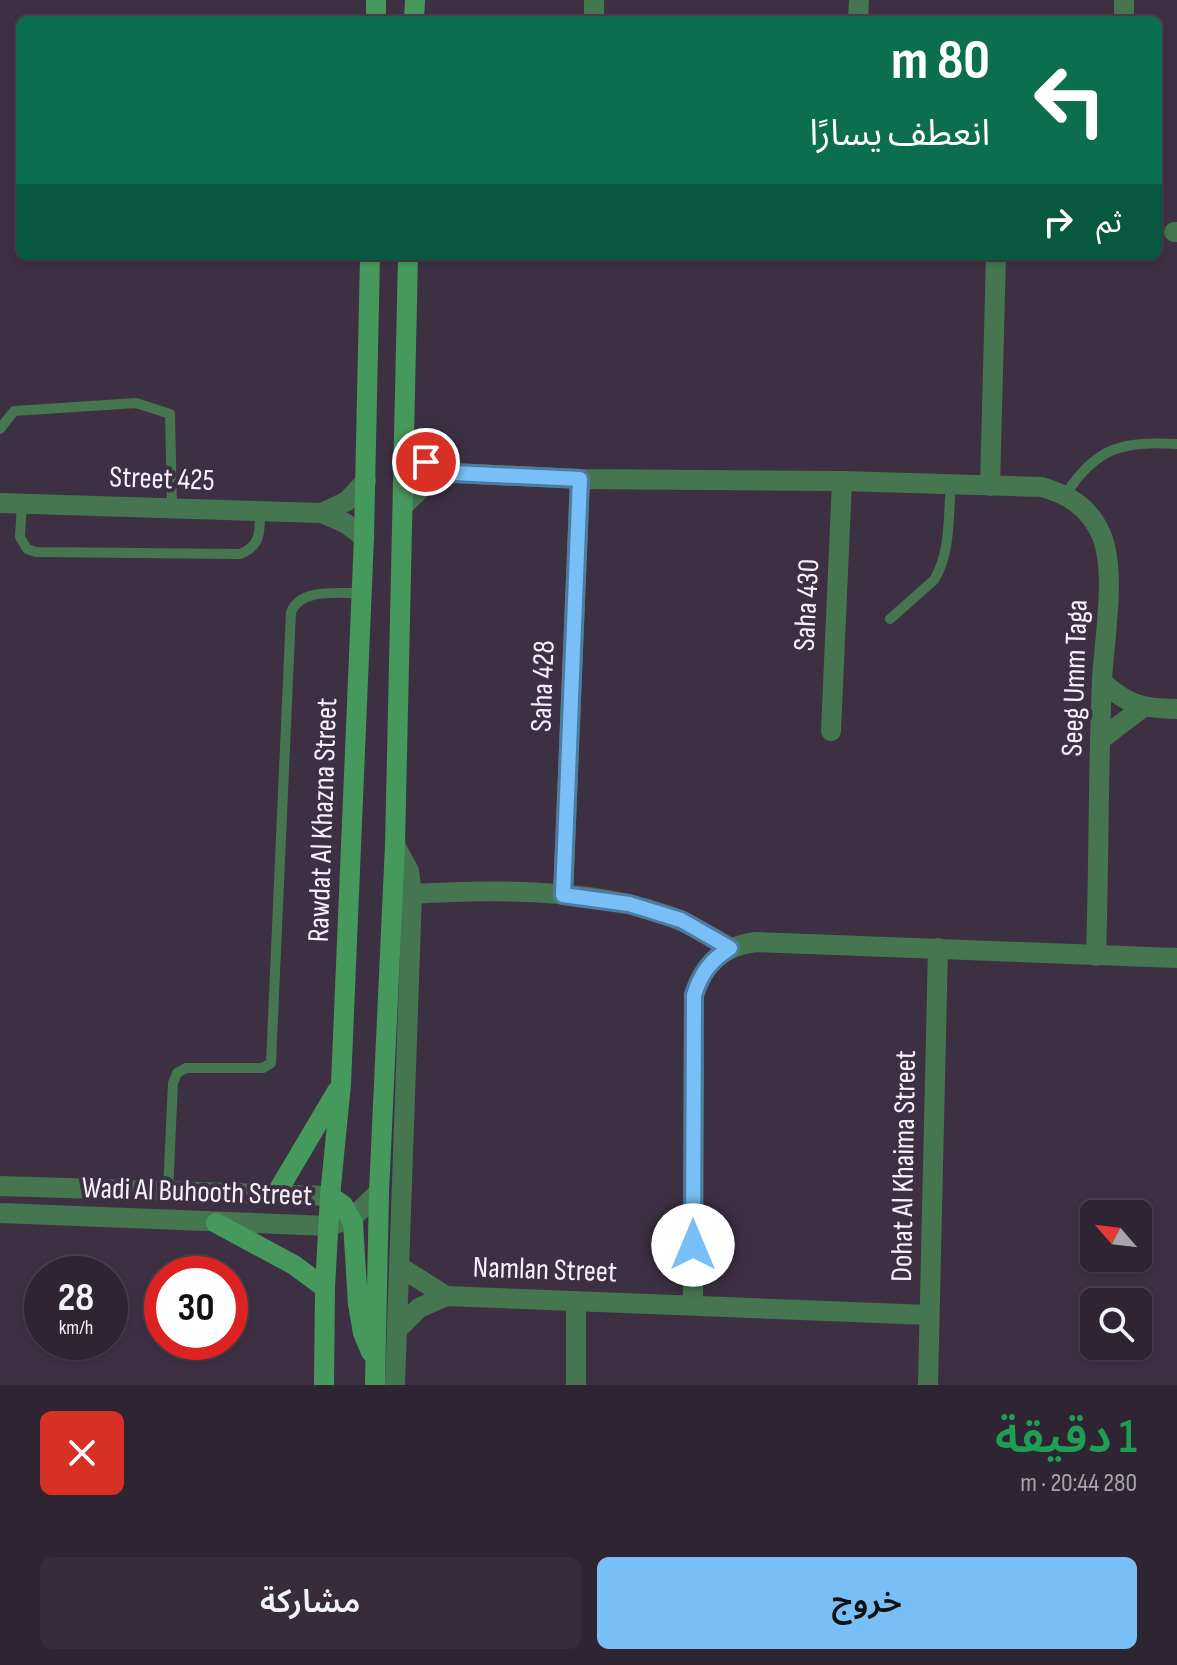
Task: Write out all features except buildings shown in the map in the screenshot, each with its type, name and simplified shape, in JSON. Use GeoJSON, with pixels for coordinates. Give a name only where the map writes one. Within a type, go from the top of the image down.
{"type":"FeatureCollection","features":[{"type":"Feature","properties":{"kind":"street","name":"Rawdat Al Khazna Street"},"geometry":{"type":"LineString","coordinates":[[324,1385],[325,1288],[341,1084],[364,537],[370,260]]}},
{"type":"Feature","properties":{"kind":"street"},"geometry":{"type":"LineString","coordinates":[[375,1385],[379,1192],[395,845],[408,260]]}},
{"type":"Feature","properties":{"kind":"street"},"geometry":{"type":"LineString","coordinates":[[990,486],[996,260]]}},
{"type":"Feature","properties":{"kind":"street"},"geometry":{"type":"LineString","coordinates":[[404,443],[426,462],[453,473],[580,479],[842,481],[1042,487],[1066,494]]}},
{"type":"Feature","properties":{"kind":"street"},"geometry":{"type":"LineString","coordinates":[[403,506],[425,485],[453,473]]}},
{"type":"Feature","properties":{"kind":"street","name":"Saha 428"},"geometry":{"type":"LineString","coordinates":[[563,895],[580,479]]}},
{"type":"Feature","properties":{"kind":"street"},"geometry":{"type":"LineString","coordinates":[[322,513],[347,501],[366,481]]}},
{"type":"Feature","properties":{"kind":"street","name":"Saha 430"},"geometry":{"type":"LineString","coordinates":[[831,731],[842,481]]}},
{"type":"Feature","properties":{"kind":"street","name":"Seeg Umm Taga"},"geometry":{"type":"LineString","coordinates":[[1066,494],[1081,505],[1093,520],[1102,536],[1107,557],[1096,956]]}},
{"type":"Feature","properties":{"kind":"street","name":"Street 425"},"geometry":{"type":"LineString","coordinates":[[0,503],[322,513],[345,523],[364,537]]}},
{"type":"Feature","properties":{"kind":"street"},"geometry":{"type":"LineString","coordinates":[[1102,682],[1142,708],[1177,709]]}},
{"type":"Feature","properties":{"kind":"street"},"geometry":{"type":"LineString","coordinates":[[1100,740],[1142,708]]}},
{"type":"Feature","properties":{"kind":"street"},"geometry":{"type":"LineString","coordinates":[[395,845],[409,871],[412,894],[395,1385]]}},
{"type":"Feature","properties":{"kind":"street"},"geometry":{"type":"LineString","coordinates":[[412,894],[494,890],[629,904],[681,920],[730,948]]}},
{"type":"Feature","properties":{"kind":"street"},"geometry":{"type":"LineString","coordinates":[[693,1304],[694,995],[707,966],[730,948],[756,942],[1177,958]]}},
{"type":"Feature","properties":{"kind":"street","name":"Dohat Al Khaima Street"},"geometry":{"type":"LineString","coordinates":[[928,1385],[938,948]]}},
{"type":"Feature","properties":{"kind":"street"},"geometry":{"type":"LineString","coordinates":[[276,1194],[341,1084]]}},
{"type":"Feature","properties":{"kind":"street","name":"Wadi Al Buhooth Street"},"geometry":{"type":"LineString","coordinates":[[0,1186],[330,1196]]}},
{"type":"Feature","properties":{"kind":"street","name":"Wadi Al Buhooth Street"},"geometry":{"type":"LineString","coordinates":[[0,1213],[329,1226],[352,1218],[379,1192]]}},
{"type":"Feature","properties":{"kind":"street"},"geometry":{"type":"LineString","coordinates":[[330,1196],[343,1205],[352,1218],[361,1321],[375,1360]]}},
{"type":"Feature","properties":{"kind":"street"},"geometry":{"type":"LineString","coordinates":[[216,1223],[294,1265],[325,1288]]}},
{"type":"Feature","properties":{"kind":"street","name":"Namlan Street"},"geometry":{"type":"LineString","coordinates":[[400,1267],[446,1296]]}},
{"type":"Feature","properties":{"kind":"street","name":"Namlan Street"},"geometry":{"type":"LineString","coordinates":[[398,1329],[419,1308],[446,1296],[929,1315]]}},
{"type":"Feature","properties":{"kind":"street"},"geometry":{"type":"LineString","coordinates":[[576,1301],[576,1385]]}},
{"type":"Feature","properties":{"kind":"lane"},"geometry":{"type":"LineString","coordinates":[[0,429],[14,411],[136,403],[170,414],[172,508]]}},
{"type":"Feature","properties":{"kind":"lane"},"geometry":{"type":"LineString","coordinates":[[1066,494],[1091,463],[1117,448],[1144,443],[1177,444]]}},
{"type":"Feature","properties":{"kind":"lane"},"geometry":{"type":"LineString","coordinates":[[890,619],[939,572],[946,550],[951,484]]}},
{"type":"Feature","properties":{"kind":"lane"},"geometry":{"type":"LineString","coordinates":[[22,503],[21,541],[27,549],[36,552],[240,554],[252,548],[258,540],[260,511]]}},
{"type":"Feature","properties":{"kind":"lane"},"geometry":{"type":"LineString","coordinates":[[168,1191],[173,1083],[177,1073],[186,1068],[263,1068],[271,1063],[291,612],[297,601],[309,595],[361,593]]}},
{"type":"Feature","properties":{"kind":"route"},"geometry":{"type":"LineString","coordinates":[[426,462],[453,473],[580,479],[563,895],[629,904],[681,920],[730,948],[707,966],[694,995],[693,1245]]}}]}
